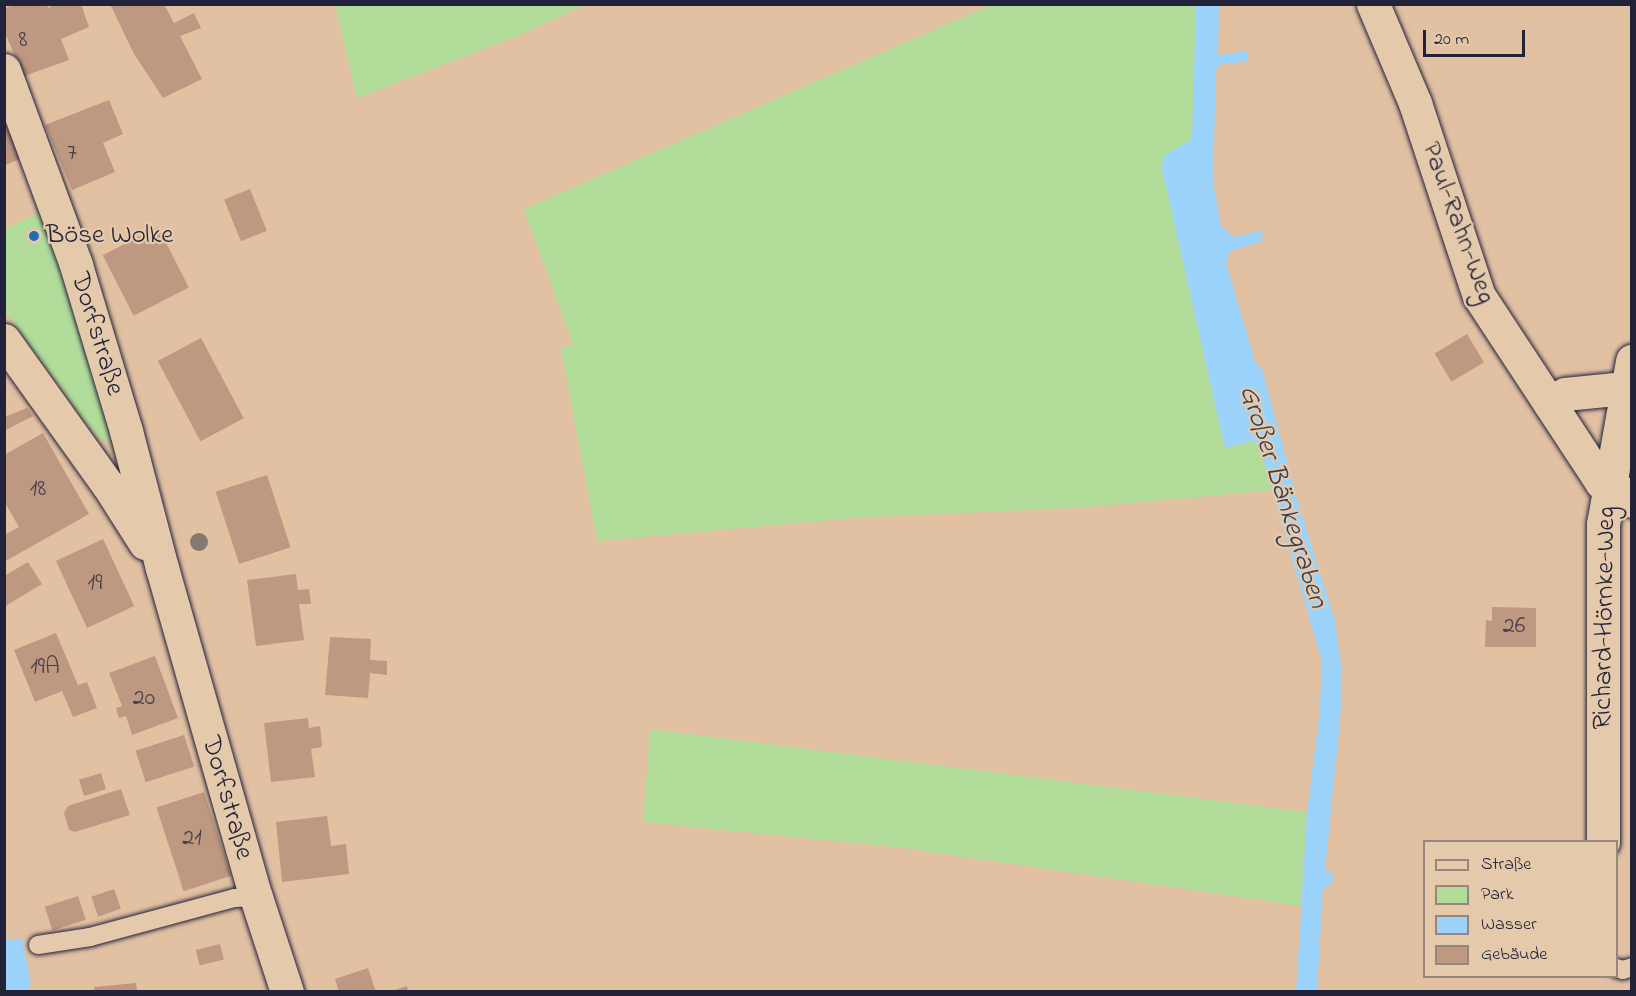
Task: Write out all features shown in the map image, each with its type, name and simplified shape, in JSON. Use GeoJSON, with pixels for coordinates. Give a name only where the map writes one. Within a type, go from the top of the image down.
{"type":"FeatureCollection","features":[{"type":"Feature","properties":{"kind":"street","name":"Paul-Rahn-Weg"},"geometry":{"type":"LineString","coordinates":[[1373,4],[1415,103],[1479,296],[1601,482],[1620,493]]}},
{"type":"Feature","properties":{"kind":"street","name":"Dorfstraße"},"geometry":{"type":"LineString","coordinates":[[4,70],[76,265],[126,431],[162,568],[256,897],[287,992]]}},
{"type":"Feature","properties":{"kind":"street","name":"Dorfstraße"},"geometry":{"type":"LineString","coordinates":[[4,340],[108,485],[162,568]]}},
{"type":"Feature","properties":{"kind":"street"},"geometry":{"type":"LineString","coordinates":[[1550,404],[1565,394],[1629,375]]}},
{"type":"Feature","properties":{"kind":"street","name":"Richard-Hörnke-Weg"},"geometry":{"type":"LineString","coordinates":[[1602,840],[1603,525],[1620,493],[1629,375]]}},
{"type":"Feature","properties":{"kind":"lane"},"geometry":{"type":"LineString","coordinates":[[38,945],[90,937],[235,898],[256,897]]}},
{"type":"Feature","properties":{"kind":"green space"},"geometry":{"type":"Polygon","coordinates":[[[335,4],[584,5],[520,35],[357,98],[335,4]]]}},
{"type":"Feature","properties":{"kind":"green space"},"geometry":{"type":"Polygon","coordinates":[[[991,5],[1196,5],[1191,140],[1163,156],[1162,169],[1225,448],[1253,441],[1259,445],[1274,490],[1076,508],[853,518],[597,541],[561,348],[573,344],[524,209],[991,5]]]}},
{"type":"Feature","properties":{"kind":"green space"},"geometry":{"type":"Polygon","coordinates":[[[43,211],[113,434],[110,441],[97,437],[5,311],[5,229],[43,211]]]}},
{"type":"Feature","properties":{"kind":"green space"},"geometry":{"type":"Polygon","coordinates":[[[650,729],[1307,812],[1301,906],[904,848],[643,822],[650,729]]]}},
{"type":"Feature","properties":{"kind":"water","name":"Großer Bänkegraben"},"geometry":{"type":"Polygon","coordinates":[[[1196,5],[1219,5],[1218,55],[1247,51],[1247,61],[1219,65],[1216,72],[1213,181],[1221,226],[1234,237],[1261,230],[1263,241],[1233,250],[1228,255],[1226,263],[1256,364],[1262,368],[1299,506],[1335,621],[1341,663],[1342,700],[1325,870],[1333,874],[1332,884],[1323,888],[1317,991],[1296,991],[1307,812],[1319,717],[1322,662],[1259,445],[1252,441],[1225,448],[1162,169],[1163,156],[1190,140],[1192,134],[1196,5]]]}},
{"type":"Feature","properties":{"kind":"water"},"geometry":{"type":"Polygon","coordinates":[[[22,938],[31,984],[27,991],[5,991],[5,940],[22,938]]]}},
{"type":"Feature","properties":{"kind":"building"},"geometry":{"type":"Polygon","coordinates":[[[14,4],[47,4],[48,8],[56,4],[81,4],[89,27],[61,39],[69,60],[24,76],[4,31],[4,9],[14,4]]]}},
{"type":"Feature","properties":{"kind":"building"},"geometry":{"type":"Polygon","coordinates":[[[110,4],[164,4],[174,23],[194,13],[201,28],[180,36],[202,79],[163,98],[134,54],[110,4]]]}},
{"type":"Feature","properties":{"kind":"building"},"geometry":{"type":"Polygon","coordinates":[[[109,100],[123,134],[103,143],[115,172],[72,190],[45,125],[109,100]]]}},
{"type":"Feature","properties":{"kind":"building"},"geometry":{"type":"Polygon","coordinates":[[[6,124],[21,158],[4,166],[4,125],[6,124]]]}},
{"type":"Feature","properties":{"kind":"building"},"geometry":{"type":"Polygon","coordinates":[[[250,189],[267,231],[241,241],[224,199],[250,189]]]}},
{"type":"Feature","properties":{"kind":"building"},"geometry":{"type":"Polygon","coordinates":[[[158,227],[189,288],[134,316],[103,255],[158,227]]]}},
{"type":"Feature","properties":{"kind":"building"},"geometry":{"type":"Polygon","coordinates":[[[1467,334],[1484,362],[1451,382],[1434,354],[1467,334]]]}},
{"type":"Feature","properties":{"kind":"building"},"geometry":{"type":"Polygon","coordinates":[[[201,338],[244,418],[200,441],[158,361],[201,338]]]}},
{"type":"Feature","properties":{"kind":"building"},"geometry":{"type":"Polygon","coordinates":[[[27,408],[33,416],[4,431],[4,417],[27,408]]]}},
{"type":"Feature","properties":{"kind":"building"},"geometry":{"type":"Polygon","coordinates":[[[43,433],[89,514],[4,562],[4,535],[19,527],[4,501],[4,455],[43,433]]]}},
{"type":"Feature","properties":{"kind":"building"},"geometry":{"type":"Polygon","coordinates":[[[267,475],[290,547],[239,564],[216,492],[267,475]]]}},
{"type":"Feature","properties":{"kind":"building"},"geometry":{"type":"Polygon","coordinates":[[[103,539],[134,606],[87,628],[56,561],[103,539]]]}},
{"type":"Feature","properties":{"kind":"building"},"geometry":{"type":"Polygon","coordinates":[[[28,562],[42,584],[4,607],[4,576],[28,562]]]}},
{"type":"Feature","properties":{"kind":"building"},"geometry":{"type":"Polygon","coordinates":[[[296,574],[298,590],[309,589],[311,604],[299,604],[304,640],[256,646],[247,580],[296,574]]]}},
{"type":"Feature","properties":{"kind":"building"},"geometry":{"type":"Polygon","coordinates":[[[1492,607],[1536,608],[1536,647],[1485,647],[1486,620],[1492,621],[1492,607]]]}},
{"type":"Feature","properties":{"kind":"building"},"geometry":{"type":"Polygon","coordinates":[[[56,633],[78,685],[87,682],[97,708],[73,717],[62,691],[35,702],[14,650],[56,633]]]}},
{"type":"Feature","properties":{"kind":"building"},"geometry":{"type":"Polygon","coordinates":[[[330,637],[371,639],[370,660],[387,661],[387,675],[370,673],[368,698],[325,695],[330,637]]]}},
{"type":"Feature","properties":{"kind":"building"},"geometry":{"type":"Polygon","coordinates":[[[155,656],[178,718],[132,735],[126,716],[119,718],[116,708],[122,706],[109,673],[155,656]]]}},
{"type":"Feature","properties":{"kind":"building"},"geometry":{"type":"Polygon","coordinates":[[[308,718],[309,728],[320,726],[322,747],[311,749],[315,777],[271,782],[264,723],[308,718]]]}},
{"type":"Feature","properties":{"kind":"building"},"geometry":{"type":"Polygon","coordinates":[[[184,735],[194,766],[146,782],[135,751],[184,735]]]}},
{"type":"Feature","properties":{"kind":"building"},"geometry":{"type":"Polygon","coordinates":[[[101,773],[106,789],[84,796],[79,780],[101,773]]]}},
{"type":"Feature","properties":{"kind":"building"},"geometry":{"type":"Polygon","coordinates":[[[121,789],[130,815],[75,832],[69,830],[64,813],[68,806],[121,789]]]}},
{"type":"Feature","properties":{"kind":"building"},"geometry":{"type":"Polygon","coordinates":[[[204,792],[231,876],[184,891],[156,807],[204,792]]]}},
{"type":"Feature","properties":{"kind":"building"},"geometry":{"type":"Polygon","coordinates":[[[327,816],[331,846],[346,844],[349,874],[282,882],[276,822],[327,816]]]}},
{"type":"Feature","properties":{"kind":"building"},"geometry":{"type":"Polygon","coordinates":[[[114,889],[121,909],[98,917],[91,897],[114,889]]]}},
{"type":"Feature","properties":{"kind":"building"},"geometry":{"type":"Polygon","coordinates":[[[78,896],[86,920],[52,931],[45,907],[78,896]]]}},
{"type":"Feature","properties":{"kind":"building"},"geometry":{"type":"Polygon","coordinates":[[[220,944],[224,960],[200,966],[196,950],[220,944]]]}},
{"type":"Feature","properties":{"kind":"building"},"geometry":{"type":"Polygon","coordinates":[[[368,968],[376,992],[339,992],[335,979],[368,968]]]}},
{"type":"Feature","properties":{"kind":"building"},"geometry":{"type":"Polygon","coordinates":[[[136,983],[137,992],[95,992],[94,987],[136,983]]]}},
{"type":"Feature","properties":{"kind":"building"},"geometry":{"type":"Polygon","coordinates":[[[407,986],[408,992],[392,992],[392,991],[407,986]]]}},
{"type":"Feature","properties":{"kind":"place","name":"Böse Wolke"},"geometry":{"type":"Point","coordinates":[34,236]}}]}
